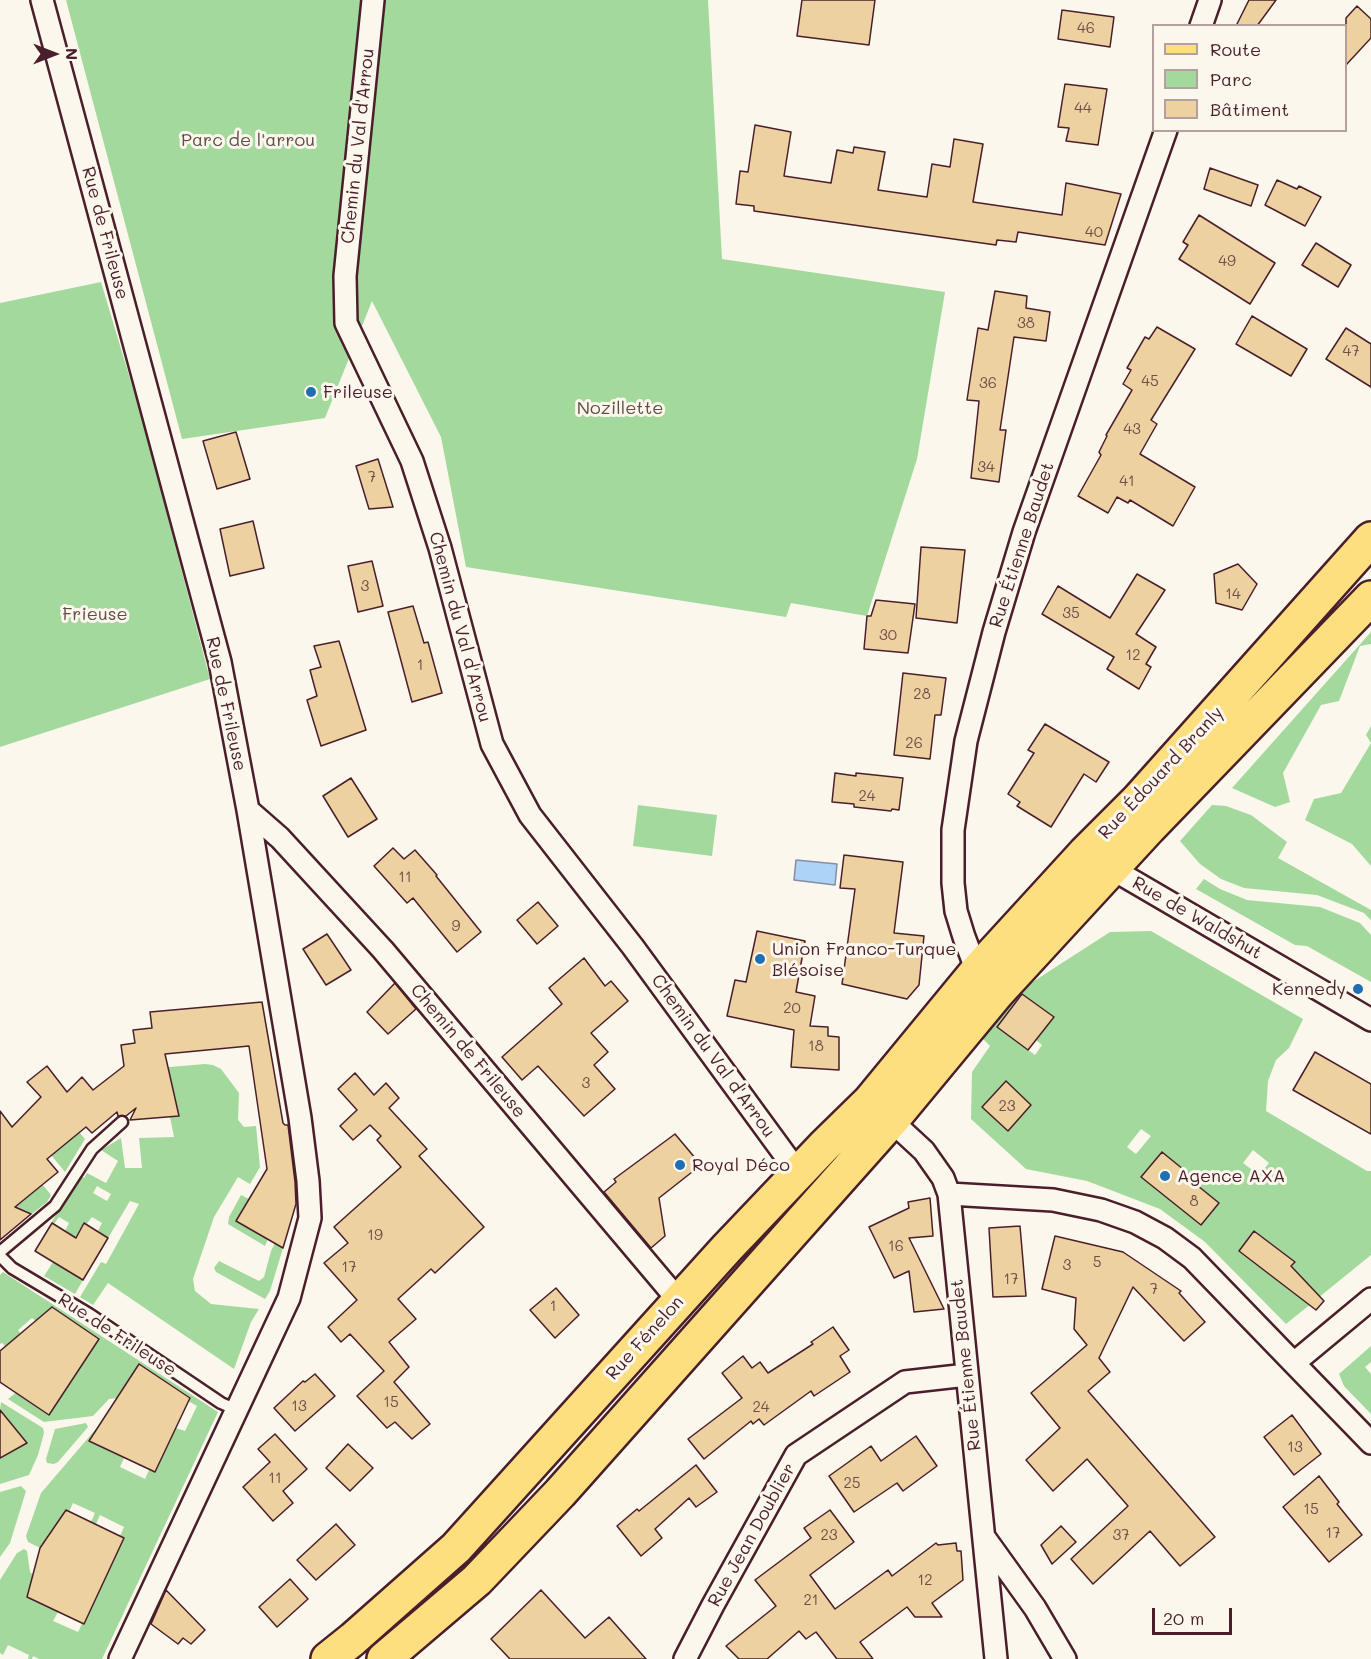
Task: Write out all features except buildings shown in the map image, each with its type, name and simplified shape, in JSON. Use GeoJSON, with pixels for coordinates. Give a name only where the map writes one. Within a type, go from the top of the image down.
{"type":"FeatureCollection","features":[{"type":"Feature","properties":{"kind":"main road","name":"Rue Édouard Branly"},"geometry":{"type":"LineString","coordinates":[[949,1051],[998,992],[1098,861],[1138,800],[1371,539]]}},
{"type":"Feature","properties":{"kind":"main road","name":"Rue Édouard Branly"},"geometry":{"type":"LineString","coordinates":[[949,1004],[978,971],[1098,861],[1371,598]]}},
{"type":"Feature","properties":{"kind":"main road","name":"Rue Fénelon"},"geometry":{"type":"LineString","coordinates":[[384,1659],[477,1580],[560,1493],[881,1111],[949,1004]]}},
{"type":"Feature","properties":{"kind":"main road","name":"Rue Fénelon"},"geometry":{"type":"LineString","coordinates":[[328,1659],[456,1548],[679,1301],[824,1146],[881,1111],[949,1051]]}},
{"type":"Feature","properties":{"kind":"street","name":"Rue de Frileuse"},"geometry":{"type":"LineString","coordinates":[[42,0],[220,662],[248,810],[300,1118],[310,1218],[289,1298],[120,1659]]}},
{"type":"Feature","properties":{"kind":"street","name":"Chemin du Val d'Arrou"},"geometry":{"type":"LineString","coordinates":[[373,0],[345,276],[346,323],[412,461],[440,548],[492,744],[530,815],[633,947],[788,1159],[797,1176]]}},
{"type":"Feature","properties":{"kind":"street"},"geometry":{"type":"LineString","coordinates":[[1203,24],[1210,0]]}},
{"type":"Feature","properties":{"kind":"street","name":"Rue Étienne Baudet"},"geometry":{"type":"LineString","coordinates":[[978,971],[956,911],[953,884],[953,830],[966,741],[1024,532],[1165,132]]}},
{"type":"Feature","properties":{"kind":"street","name":"Chemin de Frileuse"},"geometry":{"type":"LineString","coordinates":[[248,810],[280,838],[383,950],[679,1301]]}},
{"type":"Feature","properties":{"kind":"street","name":"Rue de Waldshut"},"geometry":{"type":"LineString","coordinates":[[1098,861],[1371,1020]]}},
{"type":"Feature","properties":{"kind":"street","name":"Rue Étienne Baudet"},"geometry":{"type":"LineString","coordinates":[[881,1111],[924,1151],[943,1178],[950,1194],[996,1659]]}},
{"type":"Feature","properties":{"kind":"street"},"geometry":{"type":"LineString","coordinates":[[950,1194],[1053,1200],[1101,1210],[1135,1222],[1165,1238],[1192,1258],[1371,1443]]}},
{"type":"Feature","properties":{"kind":"street"},"geometry":{"type":"LineString","coordinates":[[1294,1363],[1371,1299]]}},
{"type":"Feature","properties":{"kind":"street","name":"Rue Jean Doublier"},"geometry":{"type":"LineString","coordinates":[[685,1659],[796,1455],[905,1383],[967,1375]]}},
{"type":"Feature","properties":{"kind":"street"},"geometry":{"type":"LineString","coordinates":[[984,1536],[1035,1608],[1065,1659]]}},
{"type":"Feature","properties":{"kind":"lane","name":"Rue de Frileuse"},"geometry":{"type":"LineString","coordinates":[[122,1122],[92,1149],[54,1206],[0,1254],[12,1268],[89,1314],[221,1403],[237,1410]]}},
{"type":"Feature","properties":{"kind":"green space","name":"Nozillette"},"geometry":{"type":"Polygon","coordinates":[[[66,0],[708,0],[722,259],[945,292],[917,459],[867,616],[791,603],[786,617],[466,567],[441,437],[372,301],[325,418],[182,439],[66,0]]]}},
{"type":"Feature","properties":{"kind":"green space","name":"Frieuse"},"geometry":{"type":"Polygon","coordinates":[[[101,282],[142,419],[210,679],[0,747],[0,303],[101,282]]]}},
{"type":"Feature","properties":{"kind":"green space"},"geometry":{"type":"Polygon","coordinates":[[[1371,632],[1371,644],[1360,646],[1339,701],[1321,705],[1283,773],[1290,802],[1275,807],[1232,788],[1371,632]]]}},
{"type":"Feature","properties":{"kind":"green space"},"geometry":{"type":"Polygon","coordinates":[[[1371,726],[1371,743],[1366,735],[1371,726]]]}},
{"type":"Feature","properties":{"kind":"green space"},"geometry":{"type":"Polygon","coordinates":[[[1371,743],[1371,866],[1352,844],[1305,820],[1314,799],[1341,793],[1371,743]]]}},
{"type":"Feature","properties":{"kind":"green space"},"geometry":{"type":"Polygon","coordinates":[[[638,805],[717,815],[712,856],[633,846],[638,805]]]}},
{"type":"Feature","properties":{"kind":"green space"},"geometry":{"type":"Polygon","coordinates":[[[1212,805],[1226,806],[1251,815],[1287,842],[1278,858],[1371,910],[1371,920],[1364,913],[1317,895],[1244,888],[1221,879],[1200,864],[1180,841],[1212,805]]]}},
{"type":"Feature","properties":{"kind":"green space"},"geometry":{"type":"Polygon","coordinates":[[[1204,879],[1220,889],[1247,900],[1320,907],[1360,923],[1371,935],[1371,982],[1307,946],[1295,945],[1196,889],[1204,879]]]}},
{"type":"Feature","properties":{"kind":"green space"},"geometry":{"type":"Polygon","coordinates":[[[1151,931],[1303,1019],[1289,1048],[1276,1060],[1268,1081],[1266,1111],[1367,1171],[1371,1171],[1371,1255],[1286,1324],[1205,1242],[1160,1209],[1087,1181],[1026,1169],[971,1119],[972,1072],[990,1046],[973,1029],[1021,976],[1031,983],[1110,932],[1151,931]],[[1021,994],[997,1027],[1035,1055],[1042,1045],[1036,1040],[1054,1017],[1021,994]],[[1031,1105],[982,1107],[1008,1131],[1031,1105]],[[1141,1129],[1127,1147],[1136,1154],[1151,1136],[1141,1129]],[[1253,1150],[1243,1163],[1259,1175],[1269,1163],[1253,1150]],[[1142,1177],[1201,1225],[1219,1203],[1187,1177],[1142,1177]],[[1254,1231],[1239,1251],[1279,1281],[1295,1262],[1254,1231]]]}},
{"type":"Feature","properties":{"kind":"green space"},"geometry":{"type":"Polygon","coordinates":[[[205,1064],[221,1069],[239,1093],[238,1120],[244,1127],[256,1126],[260,1167],[250,1184],[238,1177],[214,1217],[193,1279],[195,1291],[211,1304],[259,1309],[251,1322],[234,1369],[108,1283],[93,1305],[80,1297],[101,1262],[106,1264],[139,1204],[130,1201],[108,1238],[98,1231],[102,1223],[92,1217],[86,1225],[84,1224],[76,1238],[65,1231],[69,1223],[59,1217],[54,1224],[51,1223],[80,1176],[84,1178],[87,1173],[106,1183],[118,1161],[101,1150],[121,1138],[125,1168],[142,1168],[139,1138],[174,1137],[170,1117],[179,1115],[175,1096],[165,1097],[165,1094],[174,1093],[170,1077],[158,1068],[205,1064]],[[97,1186],[93,1193],[107,1201],[111,1194],[97,1186]]]}},
{"type":"Feature","properties":{"kind":"green space"},"geometry":{"type":"Polygon","coordinates":[[[79,1132],[85,1139],[65,1172],[51,1155],[79,1132]]]}},
{"type":"Feature","properties":{"kind":"green space"},"geometry":{"type":"Polygon","coordinates":[[[42,1184],[51,1195],[47,1202],[23,1221],[13,1208],[42,1184]]]}},
{"type":"Feature","properties":{"kind":"green space"},"geometry":{"type":"Polygon","coordinates":[[[241,1195],[249,1199],[236,1221],[268,1239],[265,1246],[228,1224],[229,1217],[241,1195]]]}},
{"type":"Feature","properties":{"kind":"green space"},"geometry":{"type":"Polygon","coordinates":[[[275,1243],[283,1248],[270,1291],[265,1299],[216,1272],[214,1268],[219,1261],[259,1281],[264,1277],[275,1243]]]}},
{"type":"Feature","properties":{"kind":"green space"},"geometry":{"type":"Polygon","coordinates":[[[53,1262],[83,1280],[75,1294],[44,1276],[53,1262]]]}},
{"type":"Feature","properties":{"kind":"green space"},"geometry":{"type":"Polygon","coordinates":[[[3,1272],[218,1412],[102,1659],[39,1659],[33,1656],[32,1659],[28,1659],[29,1655],[8,1645],[3,1655],[0,1653],[0,1580],[17,1553],[24,1549],[27,1551],[30,1572],[33,1575],[27,1597],[58,1612],[53,1621],[78,1632],[124,1538],[120,1536],[124,1527],[100,1515],[96,1524],[91,1522],[95,1513],[73,1503],[69,1512],[40,1548],[28,1542],[26,1536],[41,1493],[101,1423],[96,1444],[124,1458],[120,1467],[145,1479],[149,1470],[155,1472],[176,1428],[185,1431],[197,1406],[188,1401],[190,1397],[139,1364],[117,1398],[109,1399],[93,1416],[44,1422],[8,1399],[40,1373],[29,1393],[23,1398],[49,1415],[36,1321],[32,1318],[18,1330],[21,1334],[5,1346],[0,1344],[0,1275],[3,1272]]]}},
{"type":"Feature","properties":{"kind":"green space"},"geometry":{"type":"Polygon","coordinates":[[[1371,1346],[1371,1362],[1365,1367],[1371,1374],[1371,1414],[1344,1386],[1339,1374],[1371,1346]]]}},
{"type":"Feature","properties":{"kind":"green space"},"geometry":{"type":"Polygon","coordinates":[[[1,1402],[43,1428],[44,1433],[29,1475],[0,1484],[0,1458],[27,1443],[0,1410],[1,1402]]]}},
{"type":"Feature","properties":{"kind":"green space"},"geometry":{"type":"Polygon","coordinates":[[[86,1423],[88,1427],[58,1462],[47,1463],[46,1459],[55,1429],[86,1423]]]}},
{"type":"Feature","properties":{"kind":"green space"},"geometry":{"type":"Polygon","coordinates":[[[21,1486],[26,1491],[10,1543],[0,1557],[0,1492],[21,1486]]]}},
{"type":"Feature","properties":{"kind":"water"},"geometry":{"type":"Polygon","coordinates":[[[796,860],[837,864],[835,885],[794,880],[796,860]]]}},
{"type":"Feature","properties":{"kind":"place","name":"Frileuse"},"geometry":{"type":"Point","coordinates":[311,392]}},
{"type":"Feature","properties":{"kind":"place","name":"Union Franco-Turque Blésoise"},"geometry":{"type":"Point","coordinates":[760,959]}},
{"type":"Feature","properties":{"kind":"place","name":"Kennedy"},"geometry":{"type":"Point","coordinates":[1358,989]}},
{"type":"Feature","properties":{"kind":"place","name":"Royal Déco"},"geometry":{"type":"Point","coordinates":[680,1165]}},
{"type":"Feature","properties":{"kind":"place","name":"Agence AXA"},"geometry":{"type":"Point","coordinates":[1165,1176]}},
{"type":"Feature","properties":{"kind":"park label","name":"Parc de l'arrou"},"geometry":{"type":"Point","coordinates":[248,140]}}]}
